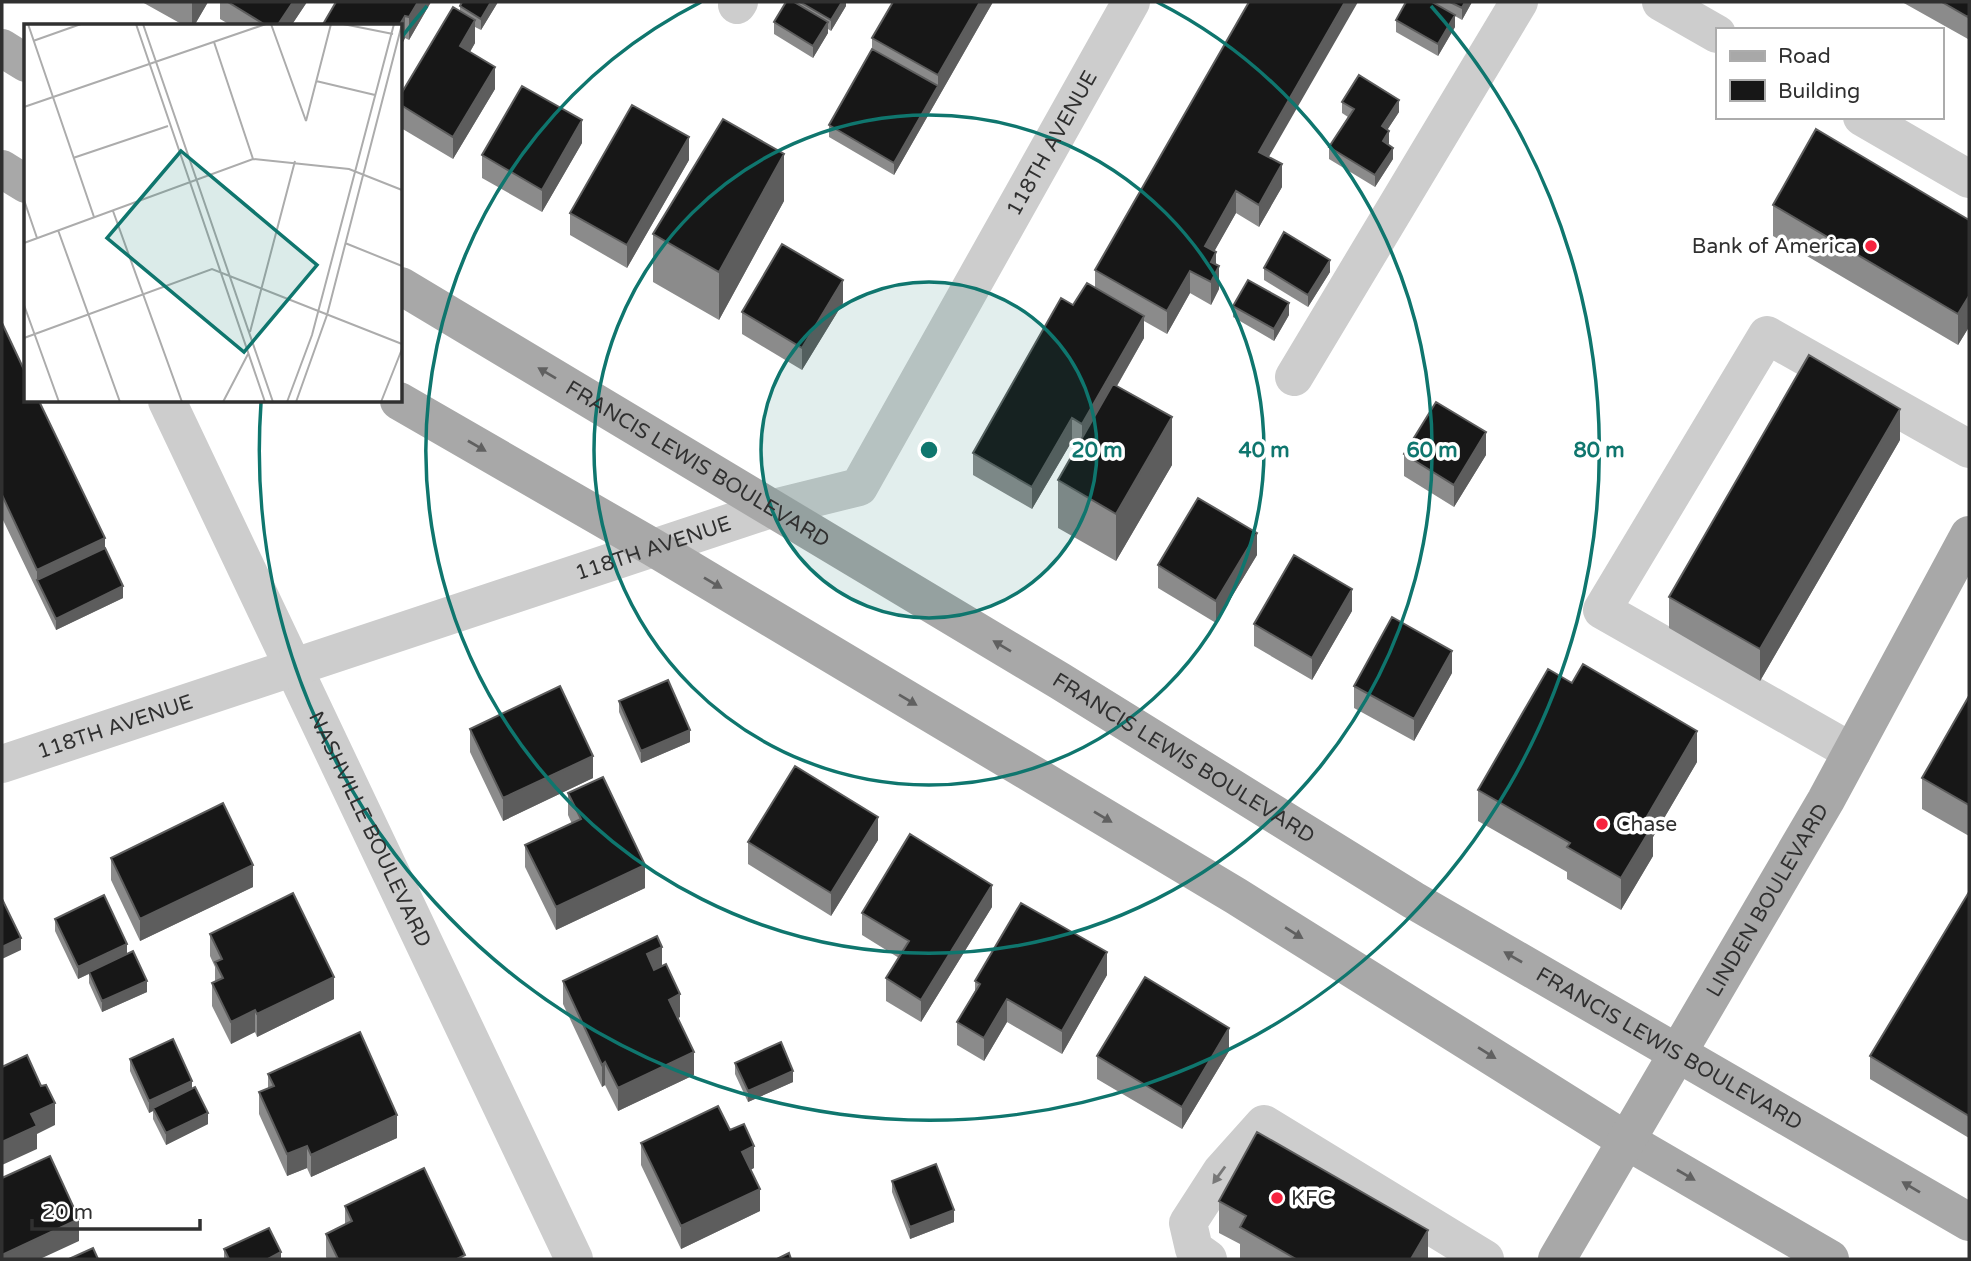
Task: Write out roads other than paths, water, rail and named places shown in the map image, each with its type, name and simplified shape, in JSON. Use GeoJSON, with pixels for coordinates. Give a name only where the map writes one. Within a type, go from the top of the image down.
{"type":"FeatureCollection","features":[{"type":"Feature","properties":{"kind":"main road"},"geometry":{"type":"LineString","coordinates":[[2,48],[24,62]]}},
{"type":"Feature","properties":{"kind":"main road"},"geometry":{"type":"LineString","coordinates":[[2,169],[24,183]]}},
{"type":"Feature","properties":{"kind":"main road","name":"FRANCIS LEWIS BOULEVARD"},"geometry":{"type":"LineString","coordinates":[[402,287],[774,508],[1413,900],[1679,1051],[1969,1222]]}},
{"type":"Feature","properties":{"kind":"main road"},"geometry":{"type":"LineString","coordinates":[[401,402],[654,548],[1237,896],[1627,1141],[1830,1259]]}},
{"type":"Feature","properties":{"kind":"main road","name":"LINDEN BOULEVARD"},"geometry":{"type":"LineString","coordinates":[[1557,1259],[1852,752],[1969,535]]}},
{"type":"Feature","properties":{"kind":"street","name":"118TH AVENUE"},"geometry":{"type":"LineString","coordinates":[[2,764],[774,508],[859,486],[1131,2]]}},
{"type":"Feature","properties":{"kind":"street"},"geometry":{"type":"LineString","coordinates":[[1294,377],[1519,2]]}},
{"type":"Feature","properties":{"kind":"street"},"geometry":{"type":"LineString","coordinates":[[1661,2],[1716,33]]}},
{"type":"Feature","properties":{"kind":"street"},"geometry":{"type":"LineString","coordinates":[[1865,119],[1969,179]]}},
{"type":"Feature","properties":{"kind":"street"},"geometry":{"type":"LineString","coordinates":[[1852,752],[1602,610],[1767,335],[1969,449]]}},
{"type":"Feature","properties":{"kind":"street","name":"NASHVILLE BOULEVARD"},"geometry":{"type":"LineString","coordinates":[[167,402],[574,1259]]}},
{"type":"Feature","properties":{"kind":"street"},"geometry":{"type":"LineString","coordinates":[[1208,1259],[1194,1249],[1188,1223],[1221,1172],[1264,1124],[1485,1259]]}},
{"type":"Feature","properties":{"kind":"place","name":"Bank of America"},"geometry":{"type":"Point","coordinates":[1871,246]}},
{"type":"Feature","properties":{"kind":"place","name":"Chase"},"geometry":{"type":"Point","coordinates":[1602,824]}},
{"type":"Feature","properties":{"kind":"place","name":"KFC"},"geometry":{"type":"Point","coordinates":[1277,1198]}}]}
